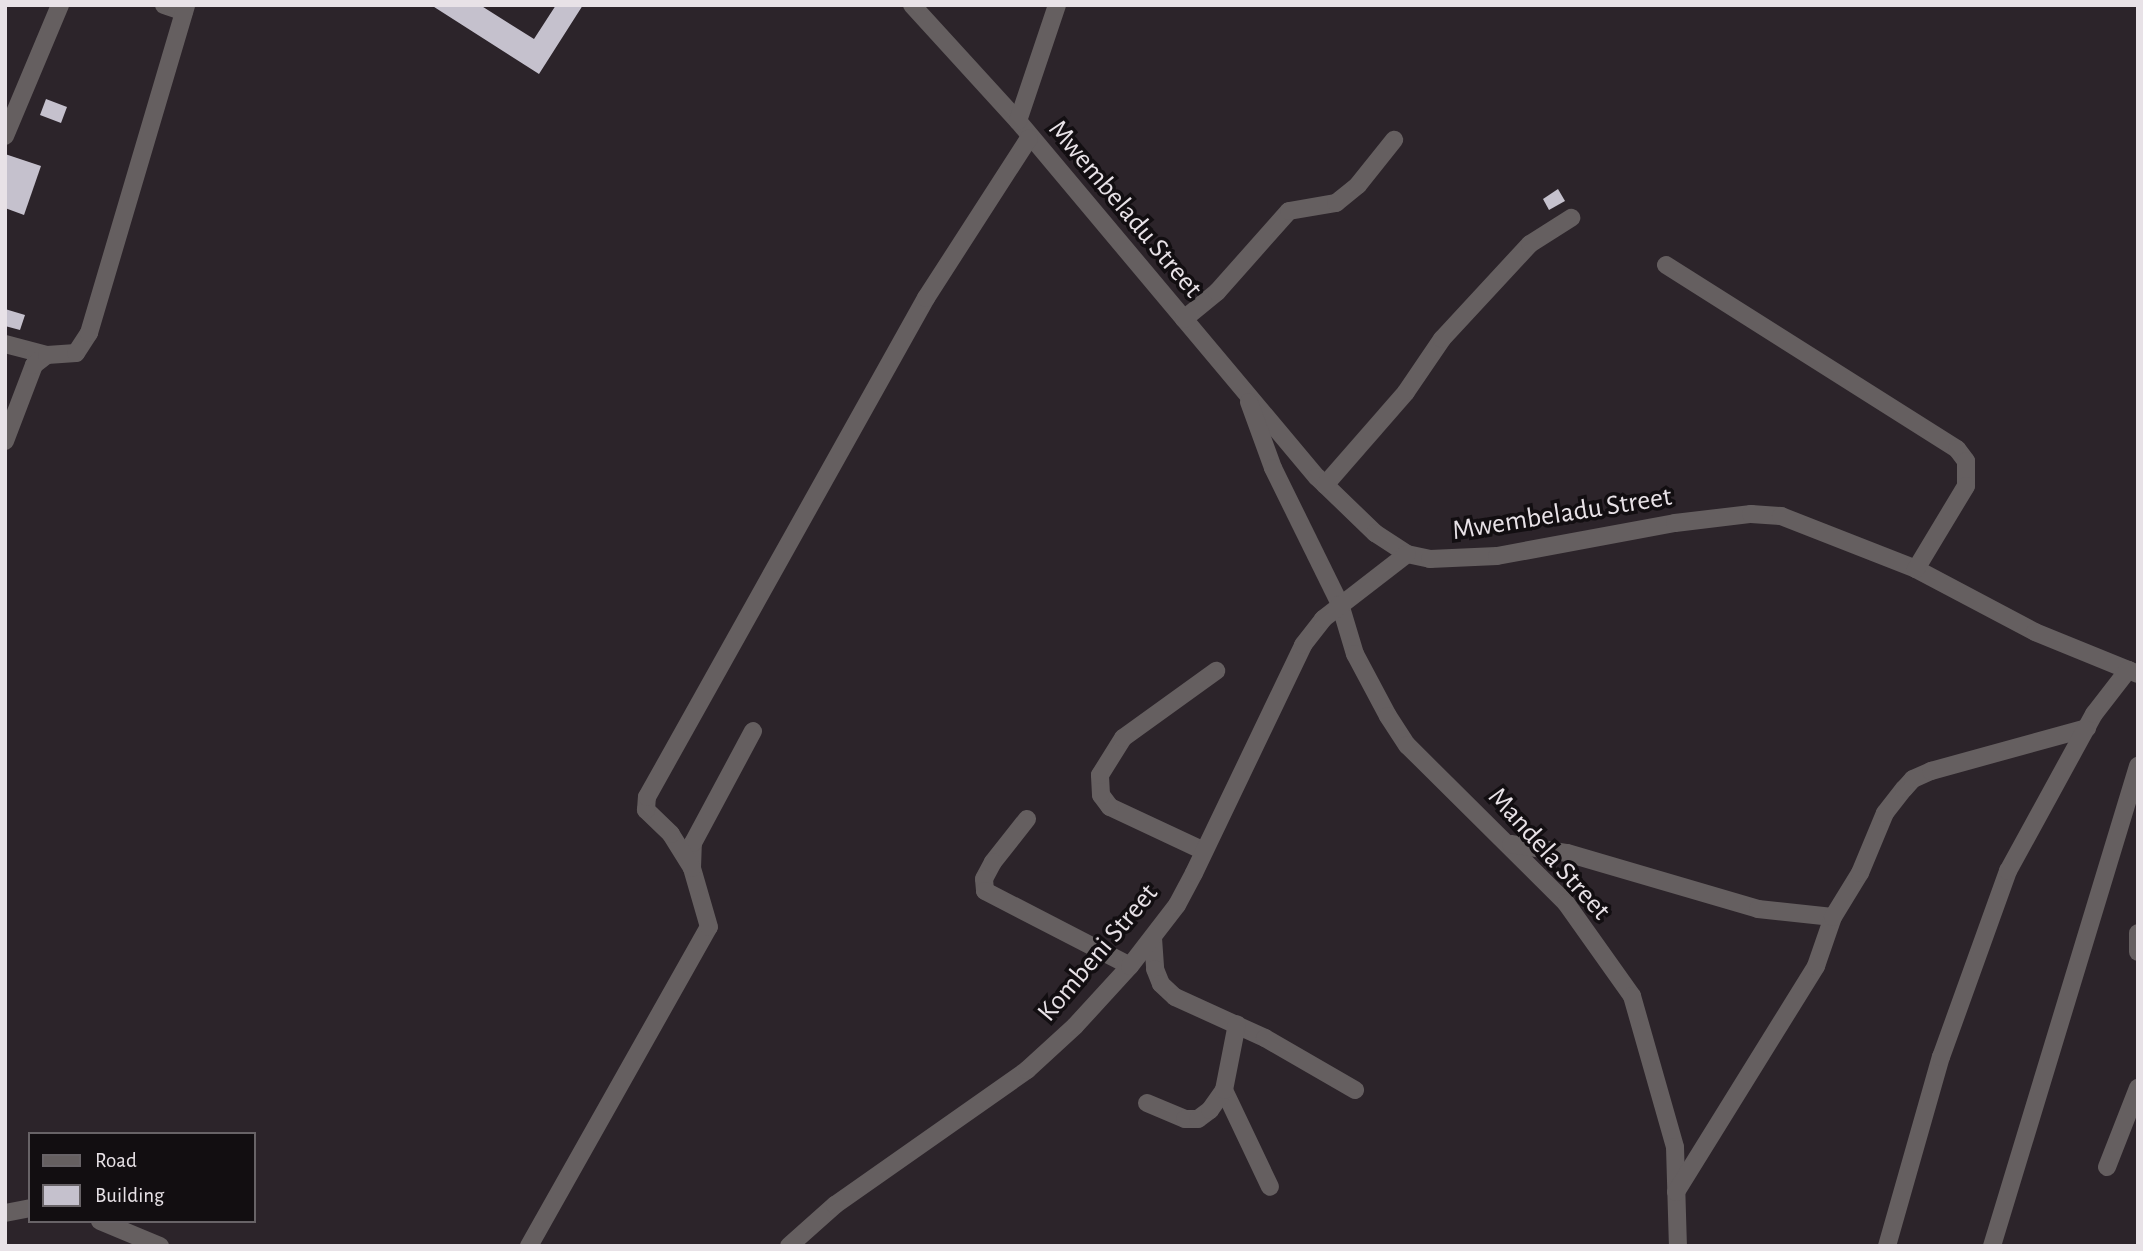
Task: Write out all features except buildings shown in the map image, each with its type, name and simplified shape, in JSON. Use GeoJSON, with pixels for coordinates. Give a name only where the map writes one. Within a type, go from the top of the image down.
{"type":"FeatureCollection","features":[{"type":"Feature","properties":{"kind":"street"},"geometry":{"type":"LineString","coordinates":[[5,136],[61,5]]}},
{"type":"Feature","properties":{"kind":"street"},"geometry":{"type":"LineString","coordinates":[[5,344],[47,355],[76,353],[89,333],[185,9],[164,5]]}},
{"type":"Feature","properties":{"kind":"street","name":"Mwembeladu Street"},"geometry":{"type":"LineString","coordinates":[[912,5],[1018,121],[1029,138],[1325,485],[1375,533],[1407,554],[1430,559],[1497,556],[1675,523],[1751,514],[1804,522],[1916,569],[2035,632],[2133,672]]}},
{"type":"Feature","properties":{"kind":"street"},"geometry":{"type":"LineString","coordinates":[[1018,121],[1057,5]]}},
{"type":"Feature","properties":{"kind":"street"},"geometry":{"type":"LineString","coordinates":[[529,1246],[705,939],[709,914],[692,868],[671,834],[646,810],[647,797],[926,298],[1029,138]]}},
{"type":"Feature","properties":{"kind":"street"},"geometry":{"type":"LineString","coordinates":[[1184,319],[1217,292],[1289,211],[1336,203],[1358,185],[1394,139]]}},
{"type":"Feature","properties":{"kind":"street"},"geometry":{"type":"LineString","coordinates":[[1325,485],[1406,392],[1442,339],[1530,244],[1571,218]]}},
{"type":"Feature","properties":{"kind":"street"},"geometry":{"type":"LineString","coordinates":[[1666,265],[1957,449],[1966,461],[1966,486],[1916,569]]}},
{"type":"Feature","properties":{"kind":"street"},"geometry":{"type":"LineString","coordinates":[[5,441],[34,365],[47,355]]}},
{"type":"Feature","properties":{"kind":"street","name":"Mandela Street"},"geometry":{"type":"LineString","coordinates":[[1247,396],[1273,468],[1340,604],[1355,654],[1407,745],[1511,844],[1566,903],[1632,996],[1675,1147],[1678,1246]]}},
{"type":"Feature","properties":{"kind":"street","name":"Kombeni Street"},"geometry":{"type":"LineString","coordinates":[[789,1246],[835,1205],[1027,1070],[1075,1026],[1130,966],[1177,905],[1303,645],[1340,604],[1407,554]]}},
{"type":"Feature","properties":{"kind":"street"},"geometry":{"type":"LineString","coordinates":[[1204,851],[1110,807],[1101,795],[1100,775],[1124,737],[1216,671]]}},
{"type":"Feature","properties":{"kind":"street"},"geometry":{"type":"LineString","coordinates":[[1887,1246],[1941,1057],[2008,871],[2087,728],[2133,672]]}},
{"type":"Feature","properties":{"kind":"street"},"geometry":{"type":"LineString","coordinates":[[1676,1192],[1816,966],[1833,917],[1860,873],[1885,813],[1913,779],[2087,728]]}},
{"type":"Feature","properties":{"kind":"street"},"geometry":{"type":"LineString","coordinates":[[692,868],[693,843],[753,731]]}},
{"type":"Feature","properties":{"kind":"street"},"geometry":{"type":"LineString","coordinates":[[1992,1246],[2138,766]]}},
{"type":"Feature","properties":{"kind":"street"},"geometry":{"type":"LineString","coordinates":[[1027,819],[993,862],[984,879],[985,891],[1130,966]]}},
{"type":"Feature","properties":{"kind":"street"},"geometry":{"type":"LineString","coordinates":[[1511,844],[1567,853],[1758,909],[1833,917]]}},
{"type":"Feature","properties":{"kind":"street"},"geometry":{"type":"LineString","coordinates":[[2138,933],[2138,952]]}},
{"type":"Feature","properties":{"kind":"street"},"geometry":{"type":"LineString","coordinates":[[1153,938],[1155,969],[1161,984],[1175,997],[1237,1024],[1355,1090]]}},
{"type":"Feature","properties":{"kind":"street"},"geometry":{"type":"LineString","coordinates":[[1147,1103],[1178,1117],[1198,1119],[1224,1090],[1237,1024]]}},
{"type":"Feature","properties":{"kind":"street"},"geometry":{"type":"LineString","coordinates":[[2107,1167],[2138,1088]]}},
{"type":"Feature","properties":{"kind":"street"},"geometry":{"type":"LineString","coordinates":[[1224,1090],[1270,1187]]}},
{"type":"Feature","properties":{"kind":"street"},"geometry":{"type":"LineString","coordinates":[[105,1223],[160,1246]]}}]}
